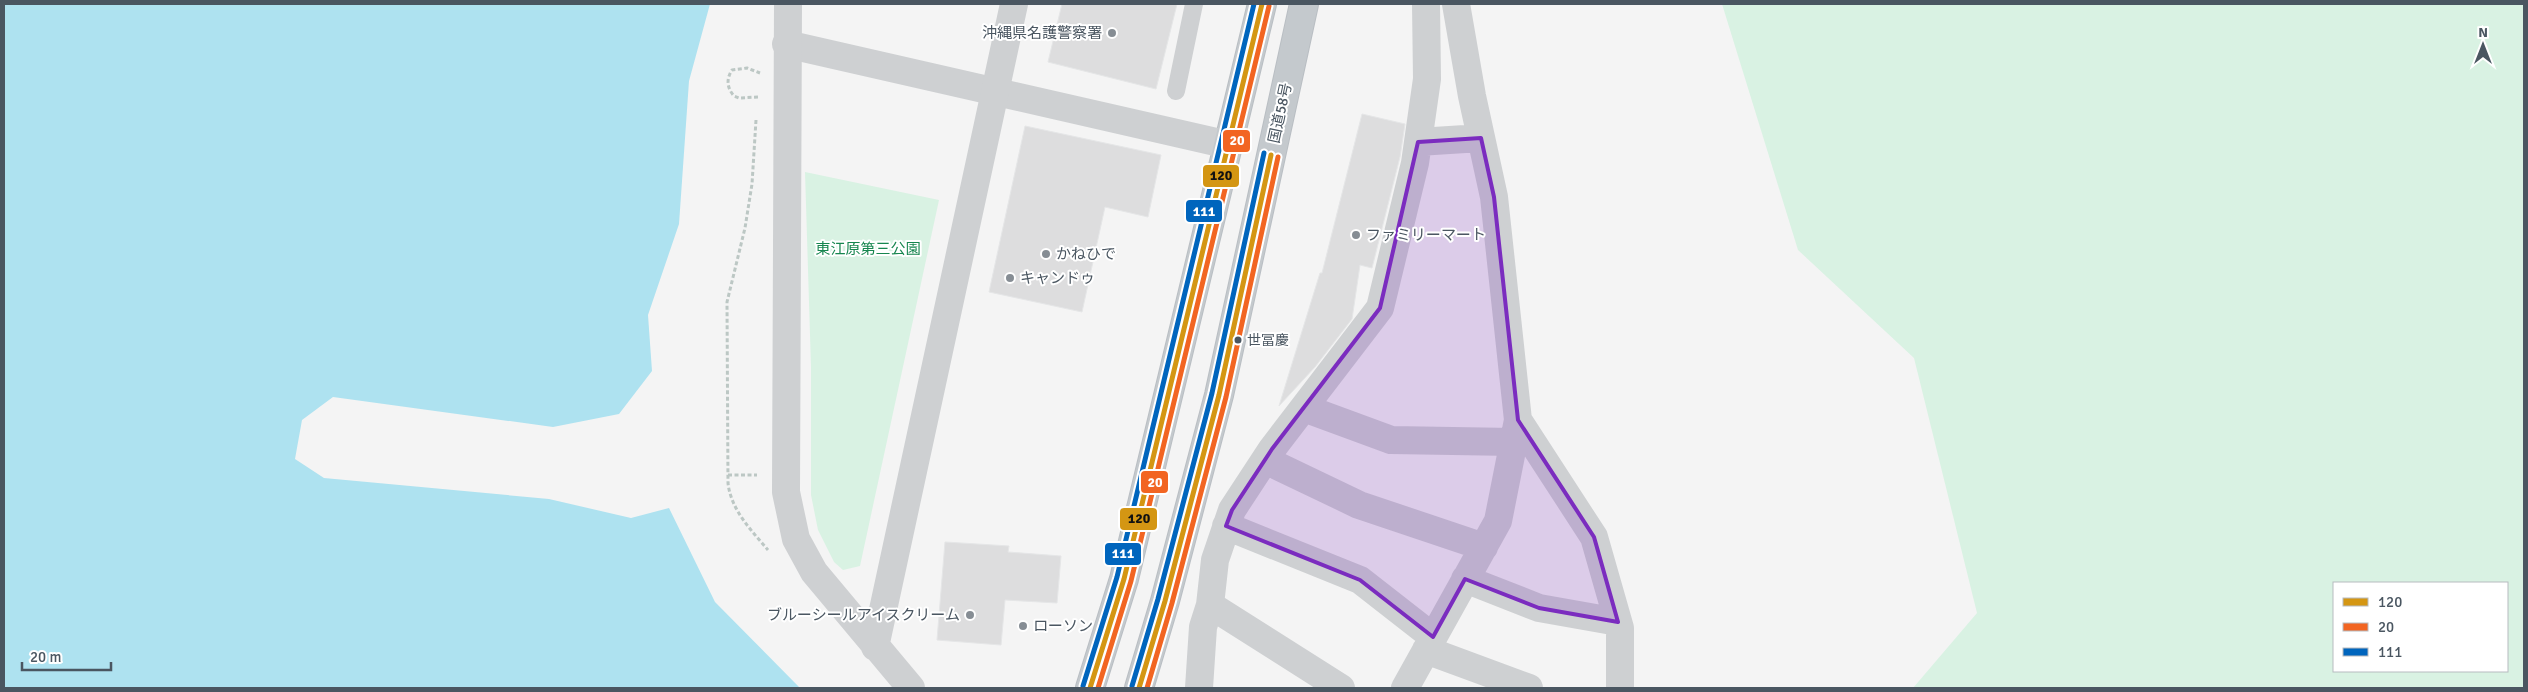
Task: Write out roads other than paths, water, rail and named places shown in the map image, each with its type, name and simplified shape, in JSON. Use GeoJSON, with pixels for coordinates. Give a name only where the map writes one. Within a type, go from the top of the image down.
{"type":"FeatureCollection","features":[{"type":"Feature","properties":{"kind":"highway"},"geometry":{"type":"LineString","coordinates":[[1090,688],[1124,579],[1262,4]]}},
{"type":"Feature","properties":{"kind":"highway","name":"国道58号"},"geometry":{"type":"LineString","coordinates":[[1139,688],[1165,600],[1219,395],[1304,4]]}},
{"type":"Feature","properties":{"kind":"street"},"geometry":{"type":"LineString","coordinates":[[788,4],[786,44],[786,492],[796,539],[814,572],[875,648],[911,688]]}},
{"type":"Feature","properties":{"kind":"street"},"geometry":{"type":"LineString","coordinates":[[875,648],[1014,4]]}},
{"type":"Feature","properties":{"kind":"street"},"geometry":{"type":"LineString","coordinates":[[1199,688],[1203,627],[1210,604],[1215,560],[1232,510],[1265,460],[1380,308],[1415,163],[1427,79],[1426,4]]}},
{"type":"Feature","properties":{"kind":"street"},"geometry":{"type":"LineString","coordinates":[[1404,688],[1498,521],[1516,431],[1494,197],[1456,4]]}},
{"type":"Feature","properties":{"kind":"street"},"geometry":{"type":"LineString","coordinates":[[786,44],[1229,145]]}},
{"type":"Feature","properties":{"kind":"street"},"geometry":{"type":"LineString","coordinates":[[1418,142],[1482,138]]}},
{"type":"Feature","properties":{"kind":"street"},"geometry":{"type":"LineString","coordinates":[[1304,408],[1391,440],[1516,431]]}},
{"type":"Feature","properties":{"kind":"street"},"geometry":{"type":"LineString","coordinates":[[1516,431],[1594,537],[1618,622],[1620,688]]}},
{"type":"Feature","properties":{"kind":"street"},"geometry":{"type":"LineString","coordinates":[[1265,460],[1359,505],[1484,547]]}},
{"type":"Feature","properties":{"kind":"street"},"geometry":{"type":"LineString","coordinates":[[1226,526],[1360,580],[1430,644],[1529,688]]}},
{"type":"Feature","properties":{"kind":"street"},"geometry":{"type":"LineString","coordinates":[[1466,579],[1539,608],[1618,622]]}},
{"type":"Feature","properties":{"kind":"street"},"geometry":{"type":"LineString","coordinates":[[1210,604],[1341,688]]}},
{"type":"Feature","properties":{"kind":"lane"},"geometry":{"type":"LineString","coordinates":[[1176,91],[1194,4]]}},
{"type":"Feature","properties":{"kind":"water"},"geometry":{"type":"Polygon","coordinates":[[[4,4],[710,4],[689,81],[679,224],[648,315],[652,371],[619,414],[553,427],[333,397],[302,420],[295,459],[324,478],[549,499],[631,518],[669,508],[715,602],[800,688],[4,688],[4,4]]]}},
{"type":"Feature","properties":{"kind":"place","name":"沖縄県名護警察署"},"geometry":{"type":"Point","coordinates":[1112,33]}},
{"type":"Feature","properties":{"kind":"place","name":"ファミリーマート"},"geometry":{"type":"Point","coordinates":[1356,235]}},
{"type":"Feature","properties":{"kind":"place","name":"かねひで"},"geometry":{"type":"Point","coordinates":[1046,254]}},
{"type":"Feature","properties":{"kind":"place","name":"キャンドゥ"},"geometry":{"type":"Point","coordinates":[1010,278]}},
{"type":"Feature","properties":{"kind":"place","name":"世冨慶"},"geometry":{"type":"Point","coordinates":[1238,340]}},
{"type":"Feature","properties":{"kind":"place","name":"ブルーシールアイスクリーム"},"geometry":{"type":"Point","coordinates":[970,615]}},
{"type":"Feature","properties":{"kind":"place","name":"ローソン"},"geometry":{"type":"Point","coordinates":[1023,626]}},
{"type":"Feature","properties":{"kind":"park label","name":"東江原第三公園"},"geometry":{"type":"Point","coordinates":[868,249]}}]}
